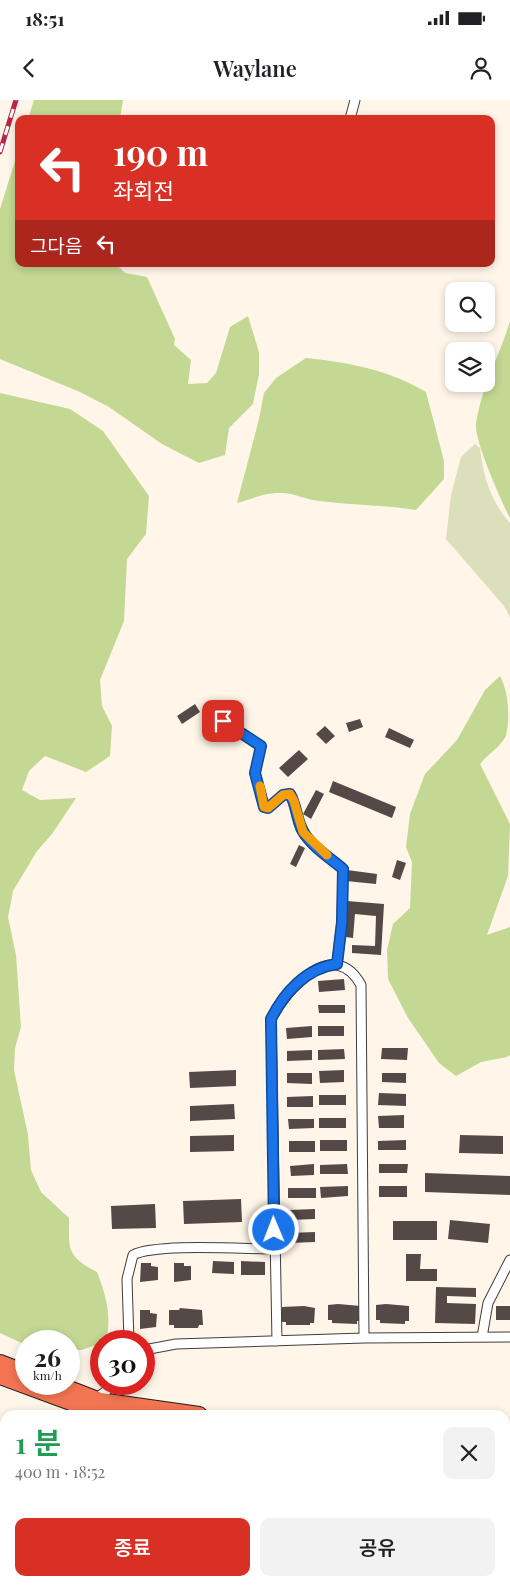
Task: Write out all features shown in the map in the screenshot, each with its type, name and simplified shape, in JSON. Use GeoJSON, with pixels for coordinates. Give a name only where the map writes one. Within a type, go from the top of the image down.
{"type":"FeatureCollection","features":[{"type":"Feature","properties":{"kind":"highway"},"geometry":{"type":"LineString","coordinates":[[0,1362],[15,1368]]}},
{"type":"Feature","properties":{"kind":"highway"},"geometry":{"type":"LineString","coordinates":[[0,1376],[85,1407],[130,1410]]}},
{"type":"Feature","properties":{"kind":"highway"},"geometry":{"type":"LineString","coordinates":[[70,1395],[85,1407]]}},
{"type":"Feature","properties":{"kind":"street"},"geometry":{"type":"LineString","coordinates":[[351,115],[355,100]]}},
{"type":"Feature","properties":{"kind":"street"},"geometry":{"type":"LineString","coordinates":[[214,716],[261,746],[255,773],[264,807],[268,808],[283,795],[290,794],[294,801],[303,832],[311,842],[343,869],[342,914],[337,964]]}},
{"type":"Feature","properties":{"kind":"street"},"geometry":{"type":"LineString","coordinates":[[277,1341],[271,1019],[277,1007],[304,977],[328,965],[337,964],[348,968],[354,973],[361,985],[364,1338]]}},
{"type":"Feature","properties":{"kind":"street"},"geometry":{"type":"LineString","coordinates":[[129,1330],[127,1279],[133,1255],[140,1250],[160,1248],[274,1250]]}},
{"type":"Feature","properties":{"kind":"street"},"geometry":{"type":"LineString","coordinates":[[482,1337],[488,1303],[510,1260]]}},
{"type":"Feature","properties":{"kind":"street"},"geometry":{"type":"LineString","coordinates":[[155,1348],[176,1344],[364,1338],[510,1337]]}},
{"type":"Feature","properties":{"kind":"street"},"geometry":{"type":"LineString","coordinates":[[85,1407],[101,1395]]}},
{"type":"Feature","properties":{"kind":"green space"},"geometry":{"type":"Polygon","coordinates":[[[34,100],[123,100],[121,115],[29,115],[34,100]]]}},
{"type":"Feature","properties":{"kind":"green space"},"geometry":{"type":"Polygon","coordinates":[[[15,161],[15,267],[119,267],[125,273],[147,277],[175,339],[174,345],[191,360],[188,384],[207,383],[216,373],[230,327],[248,316],[259,352],[259,374],[253,404],[229,428],[225,455],[199,463],[162,444],[109,407],[80,392],[0,359],[0,209],[15,161]]]}},
{"type":"Feature","properties":{"kind":"green space"},"geometry":{"type":"Polygon","coordinates":[[[510,321],[510,518],[479,443],[476,424],[484,392],[495,392],[495,362],[510,321]]]}},
{"type":"Feature","properties":{"kind":"green space"},"geometry":{"type":"Polygon","coordinates":[[[306,358],[368,368],[398,378],[426,392],[444,461],[444,479],[416,510],[319,501],[281,493],[263,495],[237,503],[264,393],[276,378],[306,358]]]}},
{"type":"Feature","properties":{"kind":"green space"},"geometry":{"type":"Polygon","coordinates":[[[0,393],[70,409],[103,431],[149,496],[146,534],[127,559],[124,621],[100,680],[102,706],[112,726],[110,756],[86,772],[45,756],[29,771],[22,790],[40,800],[76,798],[52,834],[37,851],[13,891],[8,917],[16,955],[21,1027],[15,1048],[14,1070],[28,1135],[31,1170],[41,1192],[69,1218],[71,1251],[80,1261],[97,1272],[107,1306],[108,1330],[90,1330],[90,1347],[82,1350],[80,1350],[80,1330],[15,1330],[15,1340],[0,1333],[0,393]]]}},
{"type":"Feature","properties":{"kind":"green space"},"geometry":{"type":"Polygon","coordinates":[[[475,444],[480,448],[483,469],[489,488],[503,515],[510,523],[510,617],[504,606],[446,539],[451,495],[461,457],[475,444]]]}},
{"type":"Feature","properties":{"kind":"green space"},"geometry":{"type":"Polygon","coordinates":[[[500,676],[508,705],[506,736],[480,764],[510,824],[508,876],[487,935],[510,927],[510,1055],[481,1062],[456,1076],[439,1063],[408,1018],[388,979],[387,950],[393,924],[410,908],[412,862],[406,847],[410,814],[425,774],[457,740],[485,690],[500,676]]]}},
{"type":"Feature","properties":{"kind":"building"},"geometry":{"type":"Polygon","coordinates":[[[195,704],[200,712],[182,724],[177,716],[195,704]]]}},
{"type":"Feature","properties":{"kind":"building"},"geometry":{"type":"Polygon","coordinates":[[[360,719],[363,727],[349,732],[346,723],[360,719]]]}},
{"type":"Feature","properties":{"kind":"building"},"geometry":{"type":"Polygon","coordinates":[[[325,726],[335,736],[326,744],[316,734],[325,726]]]}},
{"type":"Feature","properties":{"kind":"building"},"geometry":{"type":"Polygon","coordinates":[[[389,728],[414,740],[410,748],[385,737],[389,728]]]}},
{"type":"Feature","properties":{"kind":"building"},"geometry":{"type":"Polygon","coordinates":[[[299,750],[308,759],[288,777],[279,768],[299,750]]]}},
{"type":"Feature","properties":{"kind":"building"},"geometry":{"type":"Polygon","coordinates":[[[333,781],[396,807],[392,818],[329,792],[333,781]]]}},
{"type":"Feature","properties":{"kind":"building"},"geometry":{"type":"Polygon","coordinates":[[[316,790],[324,794],[311,819],[303,814],[316,790]]]}},
{"type":"Feature","properties":{"kind":"building"},"geometry":{"type":"Polygon","coordinates":[[[299,845],[305,848],[296,867],[290,864],[299,845]]]}},
{"type":"Feature","properties":{"kind":"building"},"geometry":{"type":"Polygon","coordinates":[[[397,860],[406,863],[400,880],[392,877],[397,860]]]}},
{"type":"Feature","properties":{"kind":"building"},"geometry":{"type":"Polygon","coordinates":[[[347,870],[377,874],[376,884],[346,881],[347,870]]]}},
{"type":"Feature","properties":{"kind":"building"},"geometry":{"type":"Polygon","coordinates":[[[347,901],[384,904],[381,955],[352,953],[352,945],[375,946],[376,916],[355,914],[353,938],[346,937],[347,901]]]}},
{"type":"Feature","properties":{"kind":"building"},"geometry":{"type":"Polygon","coordinates":[[[344,979],[345,990],[319,992],[318,981],[344,979]]]}},
{"type":"Feature","properties":{"kind":"building"},"geometry":{"type":"Polygon","coordinates":[[[318,1005],[345,1005],[345,1013],[319,1013],[318,1005]]]}},
{"type":"Feature","properties":{"kind":"building"},"geometry":{"type":"Polygon","coordinates":[[[312,1026],[312,1037],[287,1039],[286,1028],[312,1026]]]}},
{"type":"Feature","properties":{"kind":"building"},"geometry":{"type":"Polygon","coordinates":[[[318,1026],[344,1026],[344,1036],[318,1036],[318,1026]]]}},
{"type":"Feature","properties":{"kind":"building"},"geometry":{"type":"Polygon","coordinates":[[[382,1048],[408,1048],[407,1060],[381,1059],[382,1048]]]}},
{"type":"Feature","properties":{"kind":"building"},"geometry":{"type":"Polygon","coordinates":[[[344,1049],[345,1059],[318,1060],[318,1050],[344,1049]]]}},
{"type":"Feature","properties":{"kind":"building"},"geometry":{"type":"Polygon","coordinates":[[[312,1050],[312,1060],[287,1061],[287,1051],[312,1050]]]}},
{"type":"Feature","properties":{"kind":"building"},"geometry":{"type":"Polygon","coordinates":[[[236,1070],[236,1086],[190,1088],[189,1072],[236,1070]]]}},
{"type":"Feature","properties":{"kind":"building"},"geometry":{"type":"Polygon","coordinates":[[[344,1070],[344,1082],[320,1083],[319,1071],[344,1070]]]}},
{"type":"Feature","properties":{"kind":"building"},"geometry":{"type":"Polygon","coordinates":[[[287,1073],[312,1073],[312,1084],[287,1083],[287,1073]]]}},
{"type":"Feature","properties":{"kind":"building"},"geometry":{"type":"Polygon","coordinates":[[[382,1073],[406,1073],[406,1083],[382,1082],[382,1073]]]}},
{"type":"Feature","properties":{"kind":"building"},"geometry":{"type":"Polygon","coordinates":[[[379,1093],[406,1094],[406,1106],[378,1105],[379,1093]]]}},
{"type":"Feature","properties":{"kind":"building"},"geometry":{"type":"Polygon","coordinates":[[[319,1095],[346,1095],[346,1105],[319,1105],[319,1095]]]}},
{"type":"Feature","properties":{"kind":"building"},"geometry":{"type":"Polygon","coordinates":[[[313,1096],[313,1107],[287,1107],[287,1097],[313,1096]]]}},
{"type":"Feature","properties":{"kind":"building"},"geometry":{"type":"Polygon","coordinates":[[[234,1104],[235,1119],[190,1121],[190,1106],[234,1104]]]}},
{"type":"Feature","properties":{"kind":"building"},"geometry":{"type":"Polygon","coordinates":[[[404,1115],[404,1128],[379,1128],[378,1116],[404,1115]]]}},
{"type":"Feature","properties":{"kind":"building"},"geometry":{"type":"Polygon","coordinates":[[[319,1118],[346,1118],[346,1128],[319,1128],[319,1118]]]}},
{"type":"Feature","properties":{"kind":"building"},"geometry":{"type":"Polygon","coordinates":[[[288,1119],[314,1119],[314,1128],[289,1129],[288,1119]]]}},
{"type":"Feature","properties":{"kind":"building"},"geometry":{"type":"Polygon","coordinates":[[[234,1135],[234,1151],[190,1152],[190,1136],[234,1135]]]}},
{"type":"Feature","properties":{"kind":"building"},"geometry":{"type":"Polygon","coordinates":[[[460,1135],[503,1136],[503,1154],[459,1153],[460,1135]]]}},
{"type":"Feature","properties":{"kind":"building"},"geometry":{"type":"Polygon","coordinates":[[[320,1140],[347,1140],[347,1151],[320,1151],[320,1140]]]}},
{"type":"Feature","properties":{"kind":"building"},"geometry":{"type":"Polygon","coordinates":[[[406,1140],[406,1150],[378,1150],[378,1141],[406,1140]]]}},
{"type":"Feature","properties":{"kind":"building"},"geometry":{"type":"Polygon","coordinates":[[[289,1141],[315,1141],[315,1152],[289,1152],[289,1141]]]}},
{"type":"Feature","properties":{"kind":"building"},"geometry":{"type":"Polygon","coordinates":[[[314,1164],[314,1175],[291,1176],[290,1166],[314,1164]]]}},
{"type":"Feature","properties":{"kind":"building"},"geometry":{"type":"Polygon","coordinates":[[[347,1164],[348,1174],[320,1174],[320,1165],[347,1164]]]}},
{"type":"Feature","properties":{"kind":"building"},"geometry":{"type":"Polygon","coordinates":[[[379,1164],[408,1164],[407,1173],[379,1173],[379,1164]]]}},
{"type":"Feature","properties":{"kind":"building"},"geometry":{"type":"Polygon","coordinates":[[[425,1173],[510,1176],[510,1195],[425,1192],[425,1173]]]}},
{"type":"Feature","properties":{"kind":"building"},"geometry":{"type":"Polygon","coordinates":[[[348,1186],[348,1196],[321,1198],[320,1187],[348,1186]]]}},
{"type":"Feature","properties":{"kind":"building"},"geometry":{"type":"Polygon","coordinates":[[[379,1186],[407,1186],[407,1197],[379,1197],[379,1186]]]}},
{"type":"Feature","properties":{"kind":"building"},"geometry":{"type":"Polygon","coordinates":[[[288,1188],[316,1188],[316,1198],[288,1198],[288,1188]]]}},
{"type":"Feature","properties":{"kind":"building"},"geometry":{"type":"Polygon","coordinates":[[[241,1199],[242,1222],[184,1224],[183,1201],[241,1199]]]}},
{"type":"Feature","properties":{"kind":"building"},"geometry":{"type":"Polygon","coordinates":[[[155,1204],[156,1228],[112,1229],[111,1206],[155,1204]]]}},
{"type":"Feature","properties":{"kind":"building"},"geometry":{"type":"Polygon","coordinates":[[[315,1209],[315,1219],[289,1220],[289,1210],[315,1209]]]}},
{"type":"Feature","properties":{"kind":"building"},"geometry":{"type":"Polygon","coordinates":[[[450,1220],[490,1224],[488,1243],[448,1239],[450,1220]]]}},
{"type":"Feature","properties":{"kind":"building"},"geometry":{"type":"Polygon","coordinates":[[[393,1221],[437,1221],[437,1240],[393,1240],[393,1221]]]}},
{"type":"Feature","properties":{"kind":"building"},"geometry":{"type":"Polygon","coordinates":[[[315,1232],[315,1242],[289,1243],[289,1233],[315,1232]]]}},
{"type":"Feature","properties":{"kind":"building"},"geometry":{"type":"Polygon","coordinates":[[[406,1254],[421,1254],[420,1269],[437,1269],[437,1281],[406,1281],[406,1254]]]}},
{"type":"Feature","properties":{"kind":"building"},"geometry":{"type":"Polygon","coordinates":[[[213,1261],[234,1262],[234,1274],[212,1273],[213,1261]]]}},
{"type":"Feature","properties":{"kind":"building"},"geometry":{"type":"Polygon","coordinates":[[[241,1261],[265,1262],[265,1275],[241,1275],[241,1261]]]}},
{"type":"Feature","properties":{"kind":"building"},"geometry":{"type":"Polygon","coordinates":[[[141,1263],[151,1263],[151,1266],[158,1267],[158,1280],[140,1282],[141,1263]]]}},
{"type":"Feature","properties":{"kind":"building"},"geometry":{"type":"Polygon","coordinates":[[[174,1263],[184,1263],[184,1266],[191,1266],[191,1280],[174,1282],[174,1263]]]}},
{"type":"Feature","properties":{"kind":"building"},"geometry":{"type":"Polygon","coordinates":[[[436,1287],[476,1288],[476,1297],[447,1296],[447,1303],[476,1304],[475,1324],[435,1323],[436,1287]]]}},
{"type":"Feature","properties":{"kind":"building"},"geometry":{"type":"Polygon","coordinates":[[[328,1305],[361,1306],[361,1321],[357,1321],[357,1324],[332,1323],[332,1320],[328,1320],[328,1305]]]}},
{"type":"Feature","properties":{"kind":"building"},"geometry":{"type":"Polygon","coordinates":[[[376,1305],[409,1306],[409,1321],[405,1321],[405,1324],[380,1323],[380,1320],[376,1320],[376,1305]]]}},
{"type":"Feature","properties":{"kind":"building"},"geometry":{"type":"Polygon","coordinates":[[[304,1306],[315,1308],[314,1323],[310,1323],[310,1325],[286,1325],[286,1322],[281,1322],[282,1307],[304,1306]]]}},
{"type":"Feature","properties":{"kind":"building"},"geometry":{"type":"Polygon","coordinates":[[[496,1306],[510,1306],[510,1320],[496,1320],[496,1306]]]}},
{"type":"Feature","properties":{"kind":"building"},"geometry":{"type":"Polygon","coordinates":[[[180,1308],[202,1310],[203,1325],[199,1325],[198,1328],[174,1328],[174,1325],[169,1325],[169,1310],[179,1310],[180,1308]]]}},
{"type":"Feature","properties":{"kind":"building"},"geometry":{"type":"Polygon","coordinates":[[[140,1310],[150,1310],[150,1313],[157,1314],[156,1327],[140,1329],[140,1310]]]}},
{"type":"Feature","properties":{"kind":"railway"},"geometry":{"type":"LineString","coordinates":[[0,152],[16,100]]}},
{"type":"Feature","properties":{"kind":"slow traffic"},"geometry":{"type":"LineString","coordinates":[[260,786],[264,807],[268,808],[283,795],[290,794],[294,801],[298,821],[303,832],[311,842],[327,855]]}},
{"type":"Feature","properties":{"kind":"route"},"geometry":{"type":"LineString","coordinates":[[223,721],[261,746],[255,773],[264,807],[268,808],[283,795],[290,794],[294,801],[298,821],[303,832],[311,842],[343,869],[342,922],[337,964],[328,965],[304,977],[291,989],[277,1007],[271,1019],[274,1230]]}}]}
